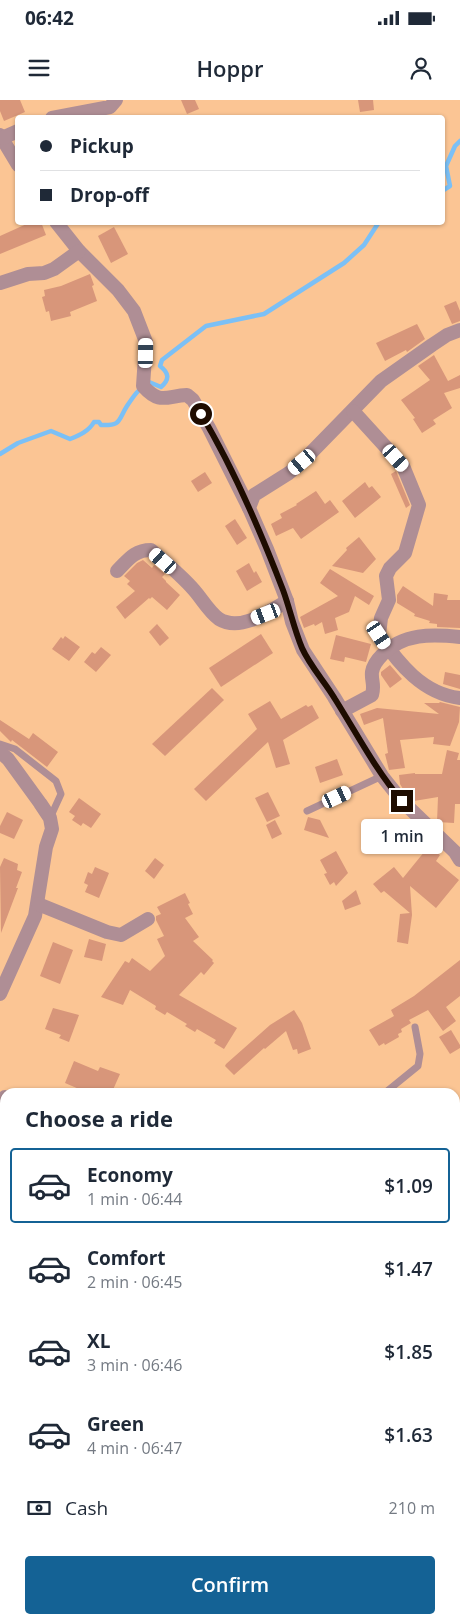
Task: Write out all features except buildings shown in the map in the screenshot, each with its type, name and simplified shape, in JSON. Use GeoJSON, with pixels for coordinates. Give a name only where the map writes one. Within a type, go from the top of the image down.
{"type":"FeatureCollection","features":[{"type":"Feature","properties":{"kind":"street"},"geometry":{"type":"LineString","coordinates":[[68,115],[110,107],[116,100]]}},
{"type":"Feature","properties":{"kind":"street"},"geometry":{"type":"LineString","coordinates":[[15,132],[1,137],[15,160]]}},
{"type":"Feature","properties":{"kind":"street"},"geometry":{"type":"LineString","coordinates":[[58,225],[79,251],[118,290],[134,310],[146,342],[143,386],[150,394],[163,399],[187,394],[193,400],[249,508],[267,549],[303,650],[382,776],[402,801],[455,852],[460,860]]}},
{"type":"Feature","properties":{"kind":"street"},"geometry":{"type":"LineString","coordinates":[[0,283],[28,274],[44,274],[54,270],[79,251]]}},
{"type":"Feature","properties":{"kind":"street"},"geometry":{"type":"LineString","coordinates":[[249,508],[254,495],[289,473],[302,462],[366,396],[395,370],[439,340],[460,330]]}},
{"type":"Feature","properties":{"kind":"street"},"geometry":{"type":"LineString","coordinates":[[352,411],[403,466],[419,504],[405,553],[390,568],[386,576],[389,600],[381,618],[379,635],[414,678],[434,691],[460,698]]}},
{"type":"Feature","properties":{"kind":"street"},"geometry":{"type":"LineString","coordinates":[[117,571],[134,554],[143,550],[151,550],[192,588],[218,618],[227,623],[238,623],[252,619],[266,614],[287,602]]}},
{"type":"Feature","properties":{"kind":"street"},"geometry":{"type":"LineString","coordinates":[[342,711],[372,695],[375,686],[372,672],[378,660],[388,648],[414,637],[432,634],[460,637]]}},
{"type":"Feature","properties":{"kind":"street"},"geometry":{"type":"LineString","coordinates":[[0,752],[8,759],[50,818],[52,829],[40,879],[38,904],[18,956],[0,994]]}},
{"type":"Feature","properties":{"kind":"street"},"geometry":{"type":"LineString","coordinates":[[38,904],[107,932],[121,935],[148,919]]}},
{"type":"Feature","properties":{"kind":"lane"},"geometry":{"type":"LineString","coordinates":[[0,744],[15,749],[56,781],[61,794],[50,818]]}},
{"type":"Feature","properties":{"kind":"lane"},"geometry":{"type":"LineString","coordinates":[[307,811],[382,776]]}},
{"type":"Feature","properties":{"kind":"lane"},"geometry":{"type":"LineString","coordinates":[[391,1088],[418,1066],[420,1054],[415,1027]]}},
{"type":"Feature","properties":{"kind":"waterway"},"geometry":{"type":"LineString","coordinates":[[445,189],[450,186],[446,166],[455,146],[460,141]]}},
{"type":"Feature","properties":{"kind":"waterway"},"geometry":{"type":"LineString","coordinates":[[0,454],[18,443],[51,431],[70,439],[87,430],[94,422],[99,422],[101,425],[116,423],[142,387],[149,382],[161,387],[164,384],[167,374],[160,366],[162,360],[206,326],[264,314],[344,263],[364,245],[377,225]]}},
{"type":"Feature","properties":{"kind":"route"},"geometry":{"type":"LineString","coordinates":[[201,414],[234,477],[267,549],[303,650],[382,776],[402,801]]}}]}
